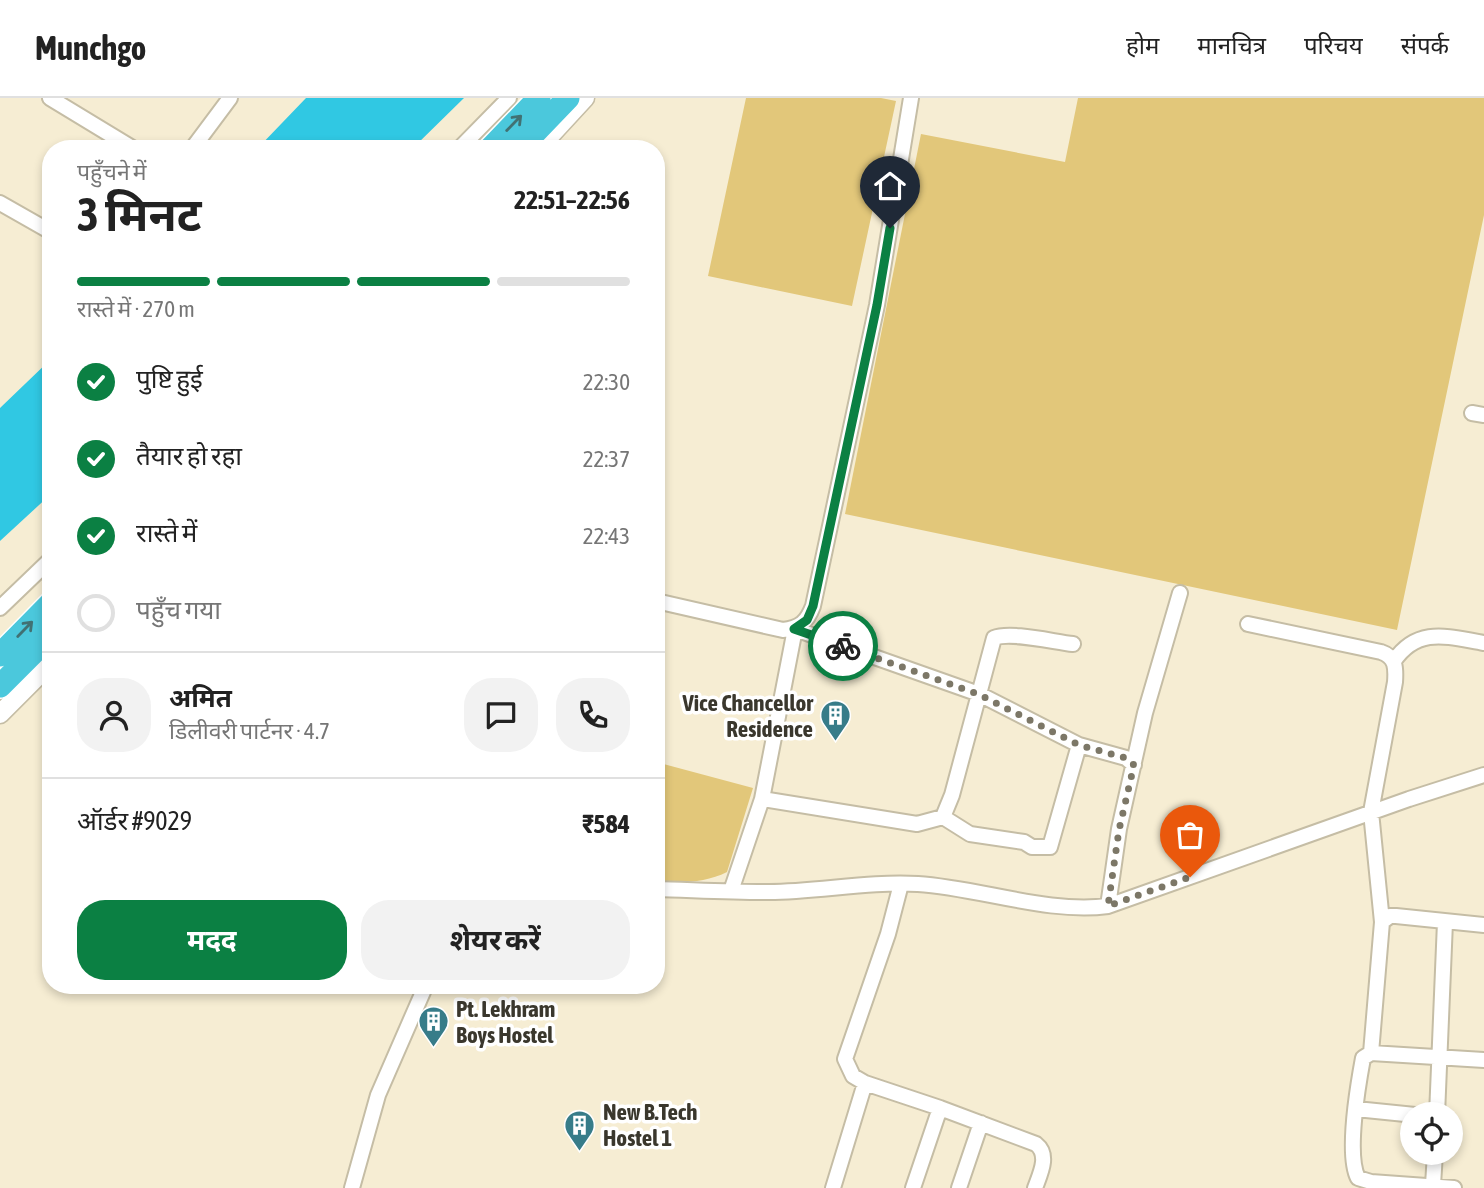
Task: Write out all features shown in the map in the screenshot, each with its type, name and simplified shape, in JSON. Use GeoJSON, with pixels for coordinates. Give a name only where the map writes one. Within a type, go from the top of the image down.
{"type":"FeatureCollection","features":[{"type":"Feature","properties":{"kind":"highway"},"geometry":{"type":"LineString","coordinates":[[499,140],[539,98]]}},
{"type":"Feature","properties":{"kind":"highway"},"geometry":{"type":"LineString","coordinates":[[528,140],[568,98]]}},
{"type":"Feature","properties":{"kind":"highway"},"geometry":{"type":"LineString","coordinates":[[0,655],[42,612]]}},
{"type":"Feature","properties":{"kind":"highway"},"geometry":{"type":"LineString","coordinates":[[0,686],[42,644]]}},
{"type":"Feature","properties":{"kind":"street"},"geometry":{"type":"LineString","coordinates":[[50,98],[119,140]]}},
{"type":"Feature","properties":{"kind":"street"},"geometry":{"type":"LineString","coordinates":[[199,140],[230,98]]}},
{"type":"Feature","properties":{"kind":"street"},"geometry":{"type":"LineString","coordinates":[[468,140],[509,98]]}},
{"type":"Feature","properties":{"kind":"street"},"geometry":{"type":"LineString","coordinates":[[546,140],[585,98]]}},
{"type":"Feature","properties":{"kind":"street"},"geometry":{"type":"LineString","coordinates":[[731,891],[762,799],[794,629],[807,620],[813,606],[877,305],[911,98]]}},
{"type":"Feature","properties":{"kind":"street"},"geometry":{"type":"LineString","coordinates":[[0,203],[42,227]]}},
{"type":"Feature","properties":{"kind":"street"},"geometry":{"type":"LineString","coordinates":[[0,608],[42,568]]}},
{"type":"Feature","properties":{"kind":"street"},"geometry":{"type":"LineString","coordinates":[[1108,906],[1119,830],[1145,713],[1180,593]]}},
{"type":"Feature","properties":{"kind":"street"},"geometry":{"type":"LineString","coordinates":[[665,603],[783,630],[794,629],[978,694],[1079,745],[1126,758],[1134,765]]}},
{"type":"Feature","properties":{"kind":"street"},"geometry":{"type":"LineString","coordinates":[[1248,624],[1381,652],[1388,654],[1394,661],[1395,682],[1371,813],[1382,922]]}},
{"type":"Feature","properties":{"kind":"street"},"geometry":{"type":"LineString","coordinates":[[943,817],[952,795],[994,638],[998,636],[1073,644]]}},
{"type":"Feature","properties":{"kind":"street"},"geometry":{"type":"LineString","coordinates":[[1394,661],[1410,642],[1419,638],[1449,637],[1484,643]]}},
{"type":"Feature","properties":{"kind":"street"},"geometry":{"type":"LineString","coordinates":[[0,714],[42,672]]}},
{"type":"Feature","properties":{"kind":"street"},"geometry":{"type":"LineString","coordinates":[[762,799],[917,824],[943,817],[970,834],[1024,842],[1032,847],[1050,847],[1079,745]]}},
{"type":"Feature","properties":{"kind":"street"},"geometry":{"type":"LineString","coordinates":[[665,889],[769,892],[901,884],[951,887],[1075,908],[1108,906],[1484,775]]}},
{"type":"Feature","properties":{"kind":"street"},"geometry":{"type":"LineString","coordinates":[[901,884],[888,934],[845,1059],[853,1076],[865,1083],[981,1123],[1041,1149],[1044,1155],[1035,1188]]}},
{"type":"Feature","properties":{"kind":"street"},"geometry":{"type":"LineString","coordinates":[[1371,1054],[1379,928],[1382,922],[1390,916],[1396,916],[1484,925]]}},
{"type":"Feature","properties":{"kind":"street"},"geometry":{"type":"LineString","coordinates":[[1438,1102],[1445,922]]}},
{"type":"Feature","properties":{"kind":"street"},"geometry":{"type":"LineString","coordinates":[[352,1188],[378,1096],[422,994]]}},
{"type":"Feature","properties":{"kind":"street"},"geometry":{"type":"LineString","coordinates":[[1454,1188],[1371,1182],[1358,1178],[1353,1165],[1356,1109],[1363,1058],[1371,1054],[1484,1060]]}},
{"type":"Feature","properties":{"kind":"street"},"geometry":{"type":"LineString","coordinates":[[834,1188],[865,1083]]}},
{"type":"Feature","properties":{"kind":"street"},"geometry":{"type":"LineString","coordinates":[[913,1188],[940,1108]]}},
{"type":"Feature","properties":{"kind":"street"},"geometry":{"type":"LineString","coordinates":[[1356,1109],[1400,1113]]}},
{"type":"Feature","properties":{"kind":"street"},"geometry":{"type":"LineString","coordinates":[[959,1188],[981,1123]]}},
{"type":"Feature","properties":{"kind":"street"},"geometry":{"type":"LineString","coordinates":[[1433,1185],[1434,1165]]}},
{"type":"Feature","properties":{"kind":"shaded area"},"geometry":{"type":"Polygon","coordinates":[[[746,98],[881,98],[896,101],[852,306],[708,276],[746,98]]]}},
{"type":"Feature","properties":{"kind":"shaded area"},"geometry":{"type":"Polygon","coordinates":[[[1078,98],[1484,98],[1484,215],[1397,630],[845,514],[921,134],[1065,162],[1078,98]]]}},
{"type":"Feature","properties":{"kind":"shaded area"},"geometry":{"type":"Polygon","coordinates":[[[665,764],[753,788],[727,872],[710,878],[665,881],[665,764]]]}},
{"type":"Feature","properties":{"kind":"water"},"geometry":{"type":"Polygon","coordinates":[[[306,98],[464,98],[421,140],[266,140],[306,98]]]}},
{"type":"Feature","properties":{"kind":"water"},"geometry":{"type":"Polygon","coordinates":[[[42,368],[42,502],[0,541],[0,408],[42,368]]]}},
{"type":"Feature","properties":{"kind":"way so far"},"geometry":{"type":"LineString","coordinates":[[843,646],[978,694],[1079,745],[1126,758],[1134,765],[1119,830],[1108,906],[1190,877]]}},
{"type":"Feature","properties":{"kind":"place","name":"Vice Chancellor Residence"},"geometry":{"type":"Point","coordinates":[836,743]}},
{"type":"Feature","properties":{"kind":"place","name":"Pt. Lekhram Boys Hostel"},"geometry":{"type":"Point","coordinates":[433,1049]}},
{"type":"Feature","properties":{"kind":"place","name":"New B.Tech Hostel 1"},"geometry":{"type":"Point","coordinates":[580,1152]}},
{"type":"Feature","properties":{"kind":"route"},"geometry":{"type":"LineString","coordinates":[[843,646],[794,629],[807,620],[813,606],[877,305],[890,228]]}}]}
